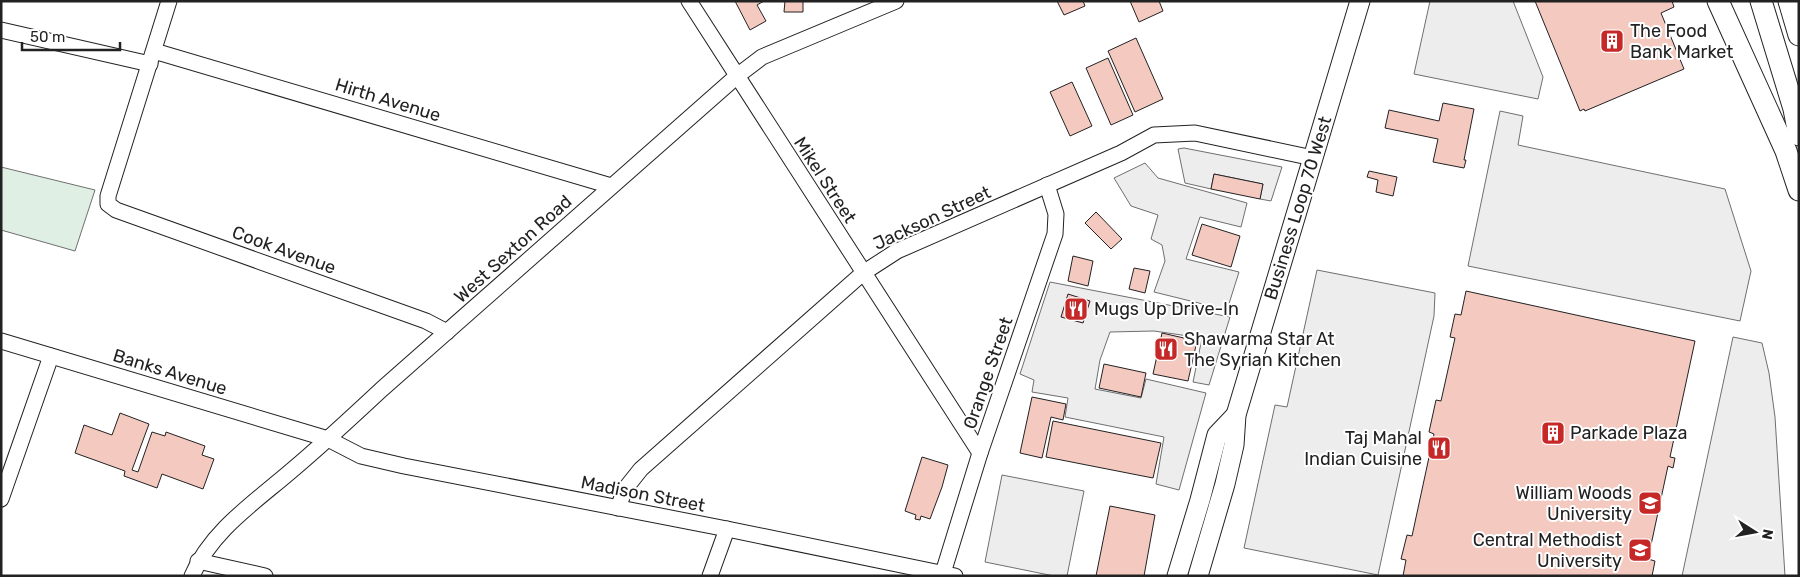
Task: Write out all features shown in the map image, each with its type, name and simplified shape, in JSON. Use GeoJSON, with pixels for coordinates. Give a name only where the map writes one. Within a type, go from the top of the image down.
{"type":"FeatureCollection","features":[{"type":"Feature","properties":{"kind":"highway"},"geometry":{"type":"LineString","coordinates":[[1718,1],[1786,151],[1799,190]]}},
{"type":"Feature","properties":{"kind":"highway"},"geometry":{"type":"LineString","coordinates":[[1761,1],[1794,109],[1799,135]]}},
{"type":"Feature","properties":{"kind":"highway"},"geometry":{"type":"LineString","coordinates":[[1788,1],[1799,35]]}},
{"type":"Feature","properties":{"kind":"main road","name":"Business Loop 70 West"},"geometry":{"type":"LineString","coordinates":[[1198,576],[1225,484],[1234,445],[1236,415],[1360,1]]}},
{"type":"Feature","properties":{"kind":"main road","name":"Business Loop 70 West"},"geometry":{"type":"LineString","coordinates":[[1177,576],[1217,435],[1236,415]]}},
{"type":"Feature","properties":{"kind":"street"},"geometry":{"type":"LineString","coordinates":[[152,57],[169,1]]}},
{"type":"Feature","properties":{"kind":"street","name":"Mikel Street"},"geometry":{"type":"LineString","coordinates":[[689,1],[862,273],[980,453]]}},
{"type":"Feature","properties":{"kind":"street","name":"West Sexton Road"},"geometry":{"type":"LineString","coordinates":[[192,576],[198,561],[219,534],[736,76],[762,57],[896,1]]}},
{"type":"Feature","properties":{"kind":"street","name":"Hirth Avenue"},"geometry":{"type":"LineString","coordinates":[[1,30],[152,57],[611,186]]}},
{"type":"Feature","properties":{"kind":"street","name":"Cook Avenue"},"geometry":{"type":"LineString","coordinates":[[152,57],[108,196],[108,204],[116,210],[426,321],[447,332]]}},
{"type":"Feature","properties":{"kind":"street","name":"Jackson Street"},"geometry":{"type":"LineString","coordinates":[[618,508],[625,489],[641,469],[862,273],[897,251],[1121,153],[1154,136],[1195,133],[1313,158]]}},
{"type":"Feature","properties":{"kind":"street","name":"Orange Street"},"geometry":{"type":"LineString","coordinates":[[949,574],[980,453],[1055,234],[1056,214],[1047,186]]}},
{"type":"Feature","properties":{"kind":"street","name":"Banks Avenue"},"geometry":{"type":"LineString","coordinates":[[1,341],[328,439]]}},
{"type":"Feature","properties":{"kind":"street"},"geometry":{"type":"LineString","coordinates":[[1,500],[51,356]]}},
{"type":"Feature","properties":{"kind":"street","name":"Madison Street"},"geometry":{"type":"LineString","coordinates":[[328,439],[361,456],[404,466],[949,574]]}},
{"type":"Feature","properties":{"kind":"street"},"geometry":{"type":"LineString","coordinates":[[710,576],[726,529]]}},
{"type":"Feature","properties":{"kind":"street"},"geometry":{"type":"LineString","coordinates":[[198,561],[265,576]]}},
{"type":"Feature","properties":{"kind":"green space"},"geometry":{"type":"Polygon","coordinates":[[[1,167],[95,190],[75,251],[1,230],[1,167]]]}},
{"type":"Feature","properties":{"kind":"shaded area"},"geometry":{"type":"Polygon","coordinates":[[[1430,1],[1513,1],[1543,77],[1538,99],[1414,74],[1430,1]]]}},
{"type":"Feature","properties":{"kind":"shaded area"},"geometry":{"type":"Polygon","coordinates":[[[1500,111],[1523,116],[1518,145],[1725,189],[1751,271],[1740,321],[1468,266],[1500,111]]]}},
{"type":"Feature","properties":{"kind":"shaded area"},"geometry":{"type":"Polygon","coordinates":[[[1184,148],[1282,167],[1271,201],[1260,199],[1263,184],[1214,174],[1211,189],[1185,183],[1178,149],[1184,148]]]}},
{"type":"Feature","properties":{"kind":"shaded area"},"geometry":{"type":"Polygon","coordinates":[[[1145,163],[1158,178],[1247,203],[1241,227],[1200,217],[1186,259],[1239,272],[1227,310],[1154,292],[1165,261],[1162,245],[1151,239],[1158,215],[1131,206],[1114,178],[1145,163]]]}},
{"type":"Feature","properties":{"kind":"shaded area"},"geometry":{"type":"Polygon","coordinates":[[[1317,270],[1435,293],[1434,316],[1378,575],[1244,548],[1275,405],[1287,407],[1317,270]]]}},
{"type":"Feature","properties":{"kind":"shaded area"},"geometry":{"type":"Polygon","coordinates":[[[1050,282],[1230,317],[1209,385],[1193,382],[1202,338],[1154,331],[1110,332],[1100,360],[1095,389],[1141,398],[1146,379],[1206,393],[1179,490],[1156,484],[1164,437],[1065,417],[1068,398],[1032,392],[1034,380],[1020,374],[1050,282]]]}},
{"type":"Feature","properties":{"kind":"shaded area"},"geometry":{"type":"Polygon","coordinates":[[[1733,337],[1762,343],[1769,373],[1775,417],[1785,576],[1682,576],[1733,337]]]}},
{"type":"Feature","properties":{"kind":"shaded area"},"geometry":{"type":"Polygon","coordinates":[[[1002,475],[1084,491],[1067,576],[1054,576],[985,562],[1002,475]]]}},
{"type":"Feature","properties":{"kind":"building"},"geometry":{"type":"Polygon","coordinates":[[[735,1],[764,1],[757,5],[766,21],[750,30],[735,1]]]}},
{"type":"Feature","properties":{"kind":"building"},"geometry":{"type":"Polygon","coordinates":[[[785,1],[803,1],[803,12],[784,12],[785,1]]]}},
{"type":"Feature","properties":{"kind":"building"},"geometry":{"type":"Polygon","coordinates":[[[1057,1],[1083,1],[1085,6],[1064,15],[1057,1]]]}},
{"type":"Feature","properties":{"kind":"building"},"geometry":{"type":"Polygon","coordinates":[[[1130,1],[1159,1],[1163,11],[1139,22],[1130,1]]]}},
{"type":"Feature","properties":{"kind":"building","name":"The Food Bank Market"},"geometry":{"type":"Polygon","coordinates":[[[1535,1],[1672,1],[1674,7],[1661,13],[1684,69],[1585,111],[1584,109],[1580,111],[1535,1]]]}},
{"type":"Feature","properties":{"kind":"building"},"geometry":{"type":"Polygon","coordinates":[[[1136,38],[1163,99],[1135,112],[1108,51],[1136,38]]]}},
{"type":"Feature","properties":{"kind":"building"},"geometry":{"type":"Polygon","coordinates":[[[1108,58],[1133,115],[1111,125],[1086,68],[1108,58]]]}},
{"type":"Feature","properties":{"kind":"building"},"geometry":{"type":"Polygon","coordinates":[[[1072,82],[1092,126],[1070,136],[1050,92],[1072,82]]]}},
{"type":"Feature","properties":{"kind":"building"},"geometry":{"type":"Polygon","coordinates":[[[1443,103],[1474,109],[1464,168],[1433,162],[1438,139],[1385,128],[1389,110],[1439,121],[1443,103]]]}},
{"type":"Feature","properties":{"kind":"building"},"geometry":{"type":"Polygon","coordinates":[[[1369,171],[1397,177],[1393,196],[1376,192],[1378,180],[1367,177],[1369,171]]]}},
{"type":"Feature","properties":{"kind":"building"},"geometry":{"type":"Polygon","coordinates":[[[1214,174],[1263,184],[1260,199],[1211,189],[1214,174]]]}},
{"type":"Feature","properties":{"kind":"building"},"geometry":{"type":"Polygon","coordinates":[[[1096,212],[1122,239],[1111,249],[1085,223],[1096,212]]]}},
{"type":"Feature","properties":{"kind":"building"},"geometry":{"type":"Polygon","coordinates":[[[1202,224],[1240,236],[1231,267],[1192,255],[1202,224]]]}},
{"type":"Feature","properties":{"kind":"building"},"geometry":{"type":"Polygon","coordinates":[[[1073,256],[1093,261],[1088,286],[1068,281],[1073,256]]]}},
{"type":"Feature","properties":{"kind":"building"},"geometry":{"type":"Polygon","coordinates":[[[1134,268],[1150,271],[1145,293],[1129,289],[1134,268]]]}},
{"type":"Feature","properties":{"kind":"building","name":"Parkade Plaza"},"geometry":{"type":"Polygon","coordinates":[[[1466,291],[1695,341],[1670,457],[1675,458],[1673,468],[1668,466],[1648,559],[1655,561],[1652,576],[1403,576],[1406,560],[1401,559],[1407,535],[1412,536],[1434,434],[1429,432],[1436,400],[1441,401],[1455,338],[1450,337],[1455,314],[1461,315],[1466,291]]]}},
{"type":"Feature","properties":{"kind":"building","name":"Mugs Up Drive-In"},"geometry":{"type":"Polygon","coordinates":[[[1068,294],[1090,301],[1083,323],[1061,317],[1068,294]]]}},
{"type":"Feature","properties":{"kind":"building"},"geometry":{"type":"Polygon","coordinates":[[[1162,333],[1197,341],[1188,381],[1153,374],[1162,333]]]}},
{"type":"Feature","properties":{"kind":"building"},"geometry":{"type":"Polygon","coordinates":[[[1104,364],[1146,373],[1141,397],[1099,388],[1104,364]]]}},
{"type":"Feature","properties":{"kind":"building"},"geometry":{"type":"Polygon","coordinates":[[[1032,397],[1066,404],[1063,420],[1051,417],[1042,458],[1020,453],[1032,397]]]}},
{"type":"Feature","properties":{"kind":"building"},"geometry":{"type":"Polygon","coordinates":[[[120,413],[149,424],[132,470],[138,472],[152,432],[165,436],[166,432],[205,446],[202,455],[214,459],[203,489],[162,474],[157,488],[124,476],[125,471],[75,453],[84,425],[112,435],[120,413]]]}},
{"type":"Feature","properties":{"kind":"building"},"geometry":{"type":"Polygon","coordinates":[[[1053,421],[1161,443],[1153,478],[1046,457],[1053,421]]]}},
{"type":"Feature","properties":{"kind":"building"},"geometry":{"type":"Polygon","coordinates":[[[922,457],[948,465],[930,519],[921,516],[920,520],[915,519],[916,515],[905,511],[922,457]]]}},
{"type":"Feature","properties":{"kind":"building"},"geometry":{"type":"Polygon","coordinates":[[[1110,506],[1155,515],[1144,576],[1096,576],[1110,506]]]}},
{"type":"Feature","properties":{"kind":"place","name":"The Food Bank Market"},"geometry":{"type":"Point","coordinates":[1612,41]}},
{"type":"Feature","properties":{"kind":"place","name":"Mugs Up Drive-In"},"geometry":{"type":"Point","coordinates":[1076,309]}},
{"type":"Feature","properties":{"kind":"place","name":"Shawarma Star At The Syrian Kitchen"},"geometry":{"type":"Point","coordinates":[1166,349]}},
{"type":"Feature","properties":{"kind":"place","name":"Parkade Plaza"},"geometry":{"type":"Point","coordinates":[1553,433]}},
{"type":"Feature","properties":{"kind":"place","name":"Taj Mahal Indian Cuisine"},"geometry":{"type":"Point","coordinates":[1439,448]}},
{"type":"Feature","properties":{"kind":"place","name":"William Woods University"},"geometry":{"type":"Point","coordinates":[1650,503]}},
{"type":"Feature","properties":{"kind":"place","name":"Central Methodist University"},"geometry":{"type":"Point","coordinates":[1640,550]}}]}
